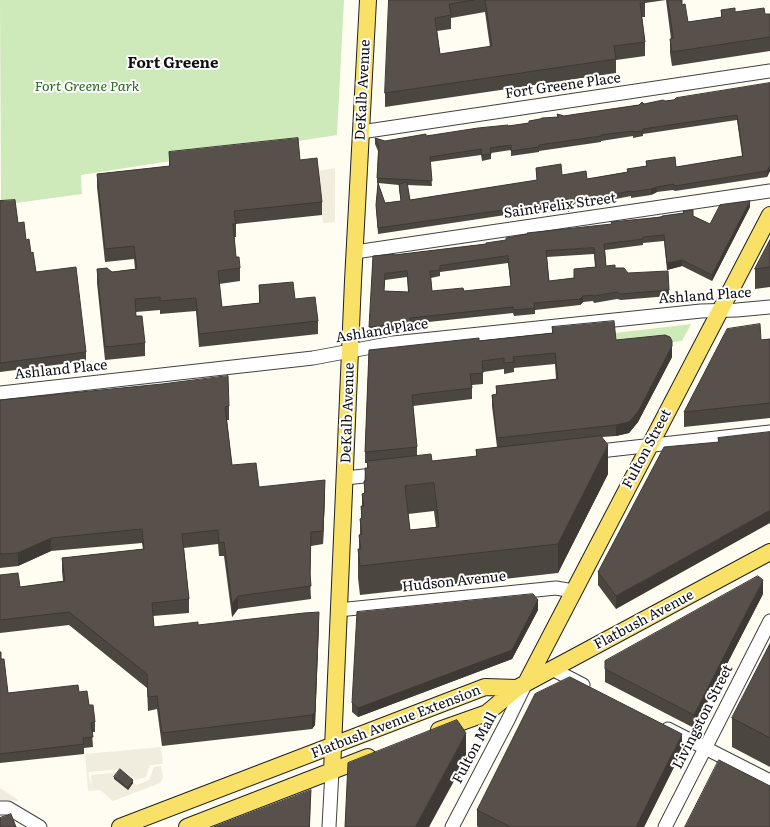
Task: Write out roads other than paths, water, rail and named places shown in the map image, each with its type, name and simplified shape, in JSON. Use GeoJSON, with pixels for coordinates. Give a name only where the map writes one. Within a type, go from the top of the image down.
{"type":"FeatureCollection","features":[{"type":"Feature","properties":{"kind":"main road","name":"DeKalb Avenue"},"geometry":{"type":"LineString","coordinates":[[332,771],[350,352],[368,0]]}},
{"type":"Feature","properties":{"kind":"main road","name":"Fulton Street"},"geometry":{"type":"LineString","coordinates":[[521,686],[573,591],[770,215]]}},
{"type":"Feature","properties":{"kind":"main road","name":"Flatbush Avenue"},"geometry":{"type":"LineString","coordinates":[[521,686],[770,552]]}},
{"type":"Feature","properties":{"kind":"main road","name":"Flatbush Avenue Extension"},"geometry":{"type":"LineString","coordinates":[[425,735],[486,713],[521,686]]}},
{"type":"Feature","properties":{"kind":"main road","name":"Flatbush Avenue Extension"},"geometry":{"type":"LineString","coordinates":[[120,827],[485,688],[521,686]]}},
{"type":"Feature","properties":{"kind":"main road","name":"Flatbush Avenue Extension"},"geometry":{"type":"LineString","coordinates":[[187,827],[384,750]]}},
{"type":"Feature","properties":{"kind":"street","name":"Fort Greene Place"},"geometry":{"type":"LineString","coordinates":[[361,132],[770,71]]}},
{"type":"Feature","properties":{"kind":"street","name":"Saint Felix Street"},"geometry":{"type":"LineString","coordinates":[[355,252],[770,191]]}},
{"type":"Feature","properties":{"kind":"street","name":"Ashland Place"},"geometry":{"type":"LineString","coordinates":[[0,393],[313,358],[393,343],[701,311],[770,307]]}},
{"type":"Feature","properties":{"kind":"street"},"geometry":{"type":"LineString","coordinates":[[575,454],[770,432]]}},
{"type":"Feature","properties":{"kind":"street"},"geometry":{"type":"LineString","coordinates":[[345,478],[396,473]]}},
{"type":"Feature","properties":{"kind":"street","name":"Hudson Avenue"},"geometry":{"type":"LineString","coordinates":[[338,610],[556,588],[573,591]]}},
{"type":"Feature","properties":{"kind":"street","name":"Livingston Street"},"geometry":{"type":"LineString","coordinates":[[664,827],[770,621]]}},
{"type":"Feature","properties":{"kind":"street"},"geometry":{"type":"LineString","coordinates":[[552,669],[592,689]]}},
{"type":"Feature","properties":{"kind":"street","name":"Fulton Mall"},"geometry":{"type":"LineString","coordinates":[[452,827],[508,720],[521,686]]}},
{"type":"Feature","properties":{"kind":"street"},"geometry":{"type":"LineString","coordinates":[[655,722],[770,781]]}},
{"type":"Feature","properties":{"kind":"street","name":"DeKalb Avenue"},"geometry":{"type":"LineString","coordinates":[[329,827],[332,771]]}},
{"type":"Feature","properties":{"kind":"street"},"geometry":{"type":"LineString","coordinates":[[4,808],[40,827]]}},
{"type":"Feature","properties":{"kind":"district","name":"Fort Greene"},"geometry":{"type":"Point","coordinates":[173,64]}},
{"type":"Feature","properties":{"kind":"park label","name":"Fort Greene Park"},"geometry":{"type":"Point","coordinates":[87,87]}}]}
